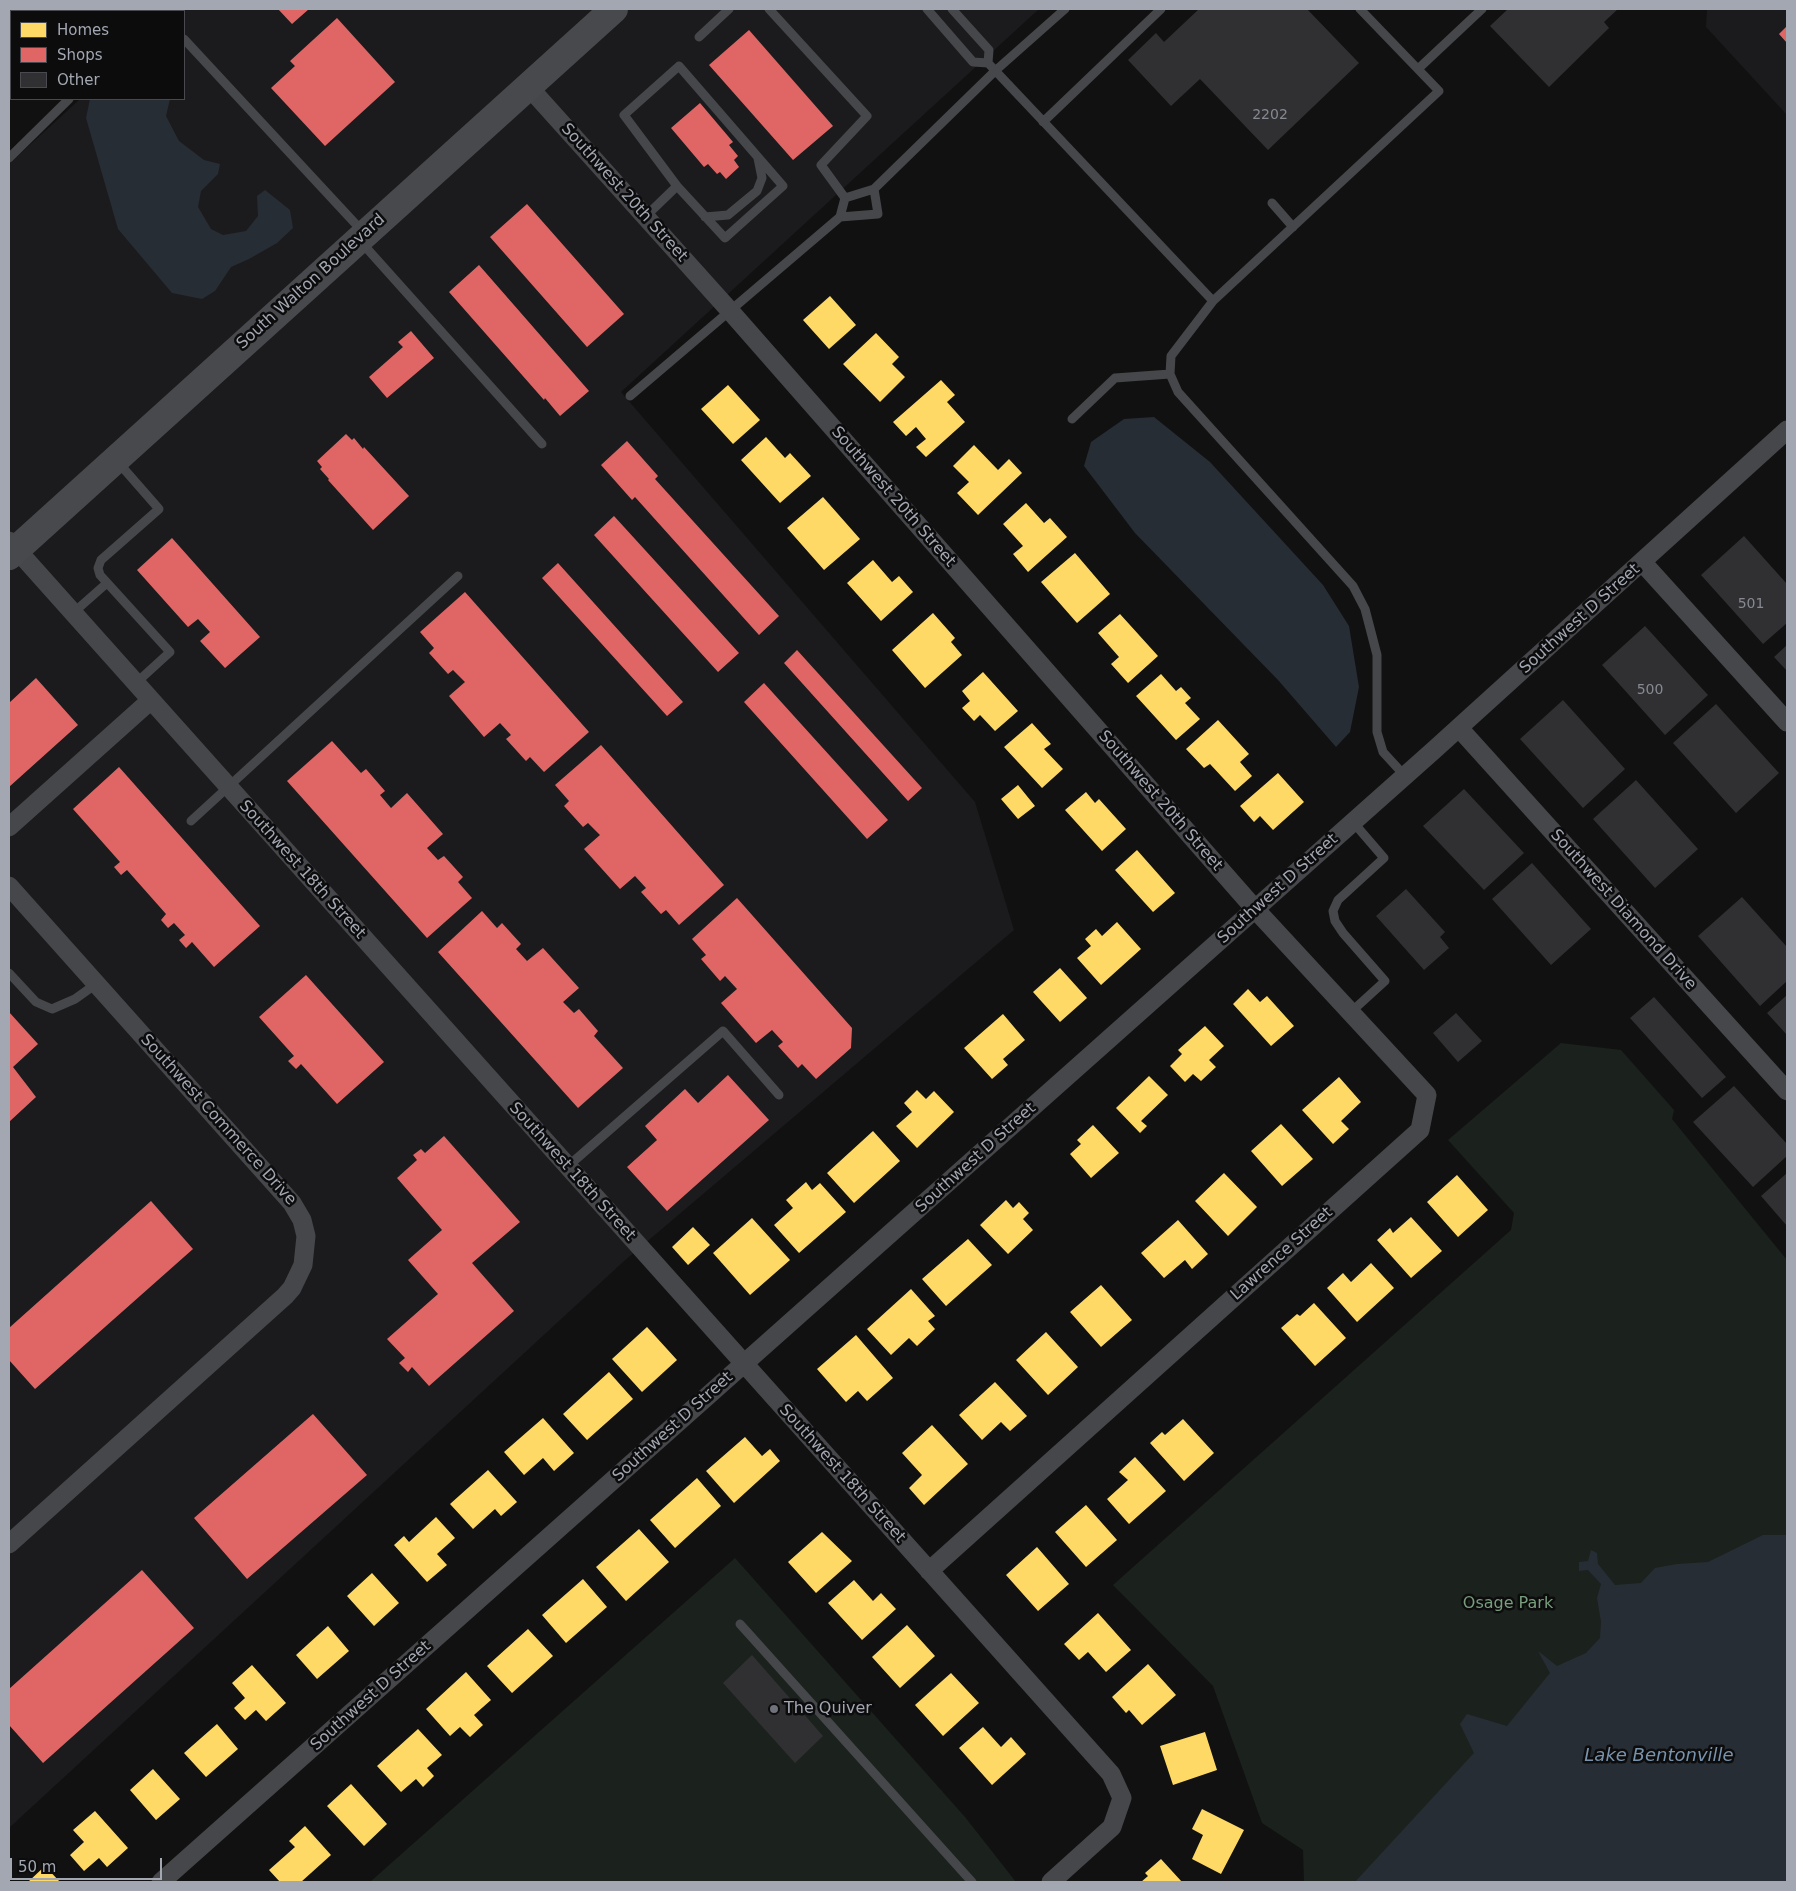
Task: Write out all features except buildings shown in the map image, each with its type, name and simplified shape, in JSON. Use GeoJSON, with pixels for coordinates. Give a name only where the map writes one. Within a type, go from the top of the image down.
{"type":"FeatureCollection","features":[{"type":"Feature","properties":{"kind":"main road","name":"South Walton Boulevard"},"geometry":{"type":"LineString","coordinates":[[11,549],[116,459],[614,9]]}},
{"type":"Feature","properties":{"kind":"street","name":"Southwest 20th Street"},"geometry":{"type":"LineString","coordinates":[[528,86],[731,312],[1255,909]]}},
{"type":"Feature","properties":{"kind":"street","name":"Southwest D Street"},"geometry":{"type":"LineString","coordinates":[[161,1882],[1459,728],[1643,563],[1787,430]]}},
{"type":"Feature","properties":{"kind":"street","name":"Southwest 18th Street"},"geometry":{"type":"LineString","coordinates":[[11,549],[136,683],[1110,1774],[1122,1798],[1112,1827],[1051,1882]]}},
{"type":"Feature","properties":{"kind":"street"},"geometry":{"type":"LineString","coordinates":[[1643,563],[1787,722]]}},
{"type":"Feature","properties":{"kind":"street"},"geometry":{"type":"LineString","coordinates":[[9,827],[151,700]]}},
{"type":"Feature","properties":{"kind":"street","name":"Southwest Diamond Drive"},"geometry":{"type":"LineString","coordinates":[[1459,728],[1787,1091]]}},
{"type":"Feature","properties":{"kind":"street","name":"Southwest Commerce Drive"},"geometry":{"type":"LineString","coordinates":[[9,886],[292,1203],[302,1220],[306,1236],[303,1265],[292,1288],[285,1296],[9,1544]]}},
{"type":"Feature","properties":{"kind":"street","name":"Lawrence Street"},"geometry":{"type":"LineString","coordinates":[[929,1571],[1420,1130],[1427,1095],[1255,909]]}},
{"type":"Feature","properties":{"kind":"lane"},"geometry":{"type":"LineString","coordinates":[[699,37],[729,9]]}},
{"type":"Feature","properties":{"kind":"lane"},"geometry":{"type":"LineString","coordinates":[[769,9],[867,116],[821,165],[845,198]]}},
{"type":"Feature","properties":{"kind":"lane"},"geometry":{"type":"LineString","coordinates":[[927,9],[973,62],[988,63],[1213,301]]}},
{"type":"Feature","properties":{"kind":"lane"},"geometry":{"type":"LineString","coordinates":[[952,9],[989,50],[988,63]]}},
{"type":"Feature","properties":{"kind":"lane"},"geometry":{"type":"LineString","coordinates":[[845,198],[874,189],[995,71],[1065,9]]}},
{"type":"Feature","properties":{"kind":"lane"},"geometry":{"type":"LineString","coordinates":[[1043,122],[1161,9]]}},
{"type":"Feature","properties":{"kind":"lane"},"geometry":{"type":"LineString","coordinates":[[1360,9],[1439,90],[1213,301],[1171,356],[1170,374],[1178,392],[1353,586],[1365,609],[1377,655],[1377,732],[1383,752],[1405,776]]}},
{"type":"Feature","properties":{"kind":"lane"},"geometry":{"type":"LineString","coordinates":[[1418,69],[1482,9]]}},
{"type":"Feature","properties":{"kind":"lane"},"geometry":{"type":"LineString","coordinates":[[185,40],[361,236],[542,444]]}},
{"type":"Feature","properties":{"kind":"lane"},"geometry":{"type":"LineString","coordinates":[[679,66],[758,158],[783,186],[725,238],[677,186],[624,115],[679,66]]}},
{"type":"Feature","properties":{"kind":"lane"},"geometry":{"type":"LineString","coordinates":[[9,158],[68,100]]}},
{"type":"Feature","properties":{"kind":"lane"},"geometry":{"type":"LineString","coordinates":[[705,217],[728,215],[756,191],[762,178],[758,158]]}},
{"type":"Feature","properties":{"kind":"lane"},"geometry":{"type":"LineString","coordinates":[[645,217],[677,186]]}},
{"type":"Feature","properties":{"kind":"lane"},"geometry":{"type":"LineString","coordinates":[[840,217],[878,214],[874,189]]}},
{"type":"Feature","properties":{"kind":"lane"},"geometry":{"type":"LineString","coordinates":[[630,396],[731,312],[840,217],[845,198]]}},
{"type":"Feature","properties":{"kind":"lane"},"geometry":{"type":"LineString","coordinates":[[1272,203],[1293,227]]}},
{"type":"Feature","properties":{"kind":"lane"},"geometry":{"type":"LineString","coordinates":[[1072,419],[1115,378],[1170,374]]}},
{"type":"Feature","properties":{"kind":"lane"},"geometry":{"type":"LineString","coordinates":[[116,459],[159,509],[101,560],[98,568],[100,575],[170,652],[136,683]]}},
{"type":"Feature","properties":{"kind":"lane"},"geometry":{"type":"LineString","coordinates":[[191,820],[458,576]]}},
{"type":"Feature","properties":{"kind":"lane"},"geometry":{"type":"LineString","coordinates":[[73,614],[107,583]]}},
{"type":"Feature","properties":{"kind":"lane"},"geometry":{"type":"LineString","coordinates":[[1350,1012],[1385,981],[1343,934],[1335,921],[1333,911],[1338,900],[1384,858],[1353,822]]}},
{"type":"Feature","properties":{"kind":"lane"},"geometry":{"type":"LineString","coordinates":[[9,972],[36,1002],[52,1009],[75,999],[96,984]]}},
{"type":"Feature","properties":{"kind":"lane"},"geometry":{"type":"LineString","coordinates":[[568,1166],[723,1031],[779,1095]]}},
{"type":"Feature","properties":{"kind":"lane"},"geometry":{"type":"LineString","coordinates":[[740,1624],[972,1882]]}},
{"type":"Feature","properties":{"kind":"shaded area"},"geometry":{"type":"Polygon","coordinates":[[[1039,9],[621,392],[975,802],[1014,930],[623,1262],[9,1828],[9,164],[79,100],[185,100],[185,10],[178,10],[1039,9]]]}},
{"type":"Feature","properties":{"kind":"shaded area"},"geometry":{"type":"Polygon","coordinates":[[[1707,9],[1787,9],[1787,115],[1706,27],[1707,9]]]}},
{"type":"Feature","properties":{"kind":"green space","name":"Osage Park"},"geometry":{"type":"Polygon","coordinates":[[[1561,1043],[1621,1050],[1674,1110],[1672,1119],[1787,1260],[1787,1882],[1304,1882],[1303,1850],[1262,1823],[1213,1686],[1113,1585],[1511,1230],[1514,1213],[1448,1140],[1561,1043]]]}},
{"type":"Feature","properties":{"kind":"green space"},"geometry":{"type":"Polygon","coordinates":[[[735,1558],[965,1817],[1016,1882],[370,1882],[735,1558]]]}},
{"type":"Feature","properties":{"kind":"water"},"geometry":{"type":"Polygon","coordinates":[[[29,9],[143,9],[142,10],[29,9]]]}},
{"type":"Feature","properties":{"kind":"water"},"geometry":{"type":"Polygon","coordinates":[[[90,100],[170,100],[166,116],[179,141],[204,160],[220,164],[218,174],[201,191],[198,207],[211,229],[223,235],[246,231],[258,216],[257,196],[265,190],[290,210],[293,228],[277,243],[231,267],[215,291],[202,299],[172,293],[118,229],[86,118],[90,100]]]}},
{"type":"Feature","properties":{"kind":"water"},"geometry":{"type":"Polygon","coordinates":[[[1154,417],[1210,462],[1323,585],[1349,626],[1359,687],[1350,732],[1336,747],[1278,680],[1135,533],[1084,466],[1091,442],[1124,419],[1154,417]]]}},
{"type":"Feature","properties":{"kind":"water","name":"Lake Bentonville"},"geometry":{"type":"Polygon","coordinates":[[[1763,1535],[1787,1535],[1787,1882],[1355,1882],[1474,1753],[1460,1724],[1467,1714],[1507,1726],[1550,1673],[1538,1651],[1557,1666],[1586,1653],[1600,1638],[1601,1622],[1597,1598],[1601,1584],[1588,1570],[1579,1571],[1579,1562],[1588,1561],[1591,1550],[1597,1553],[1598,1564],[1615,1585],[1641,1583],[1655,1568],[1708,1562],[1763,1535]]]}},
{"type":"Feature","properties":{"kind":"place","name":"The Quiver"},"geometry":{"type":"Point","coordinates":[774,1709]}}]}
